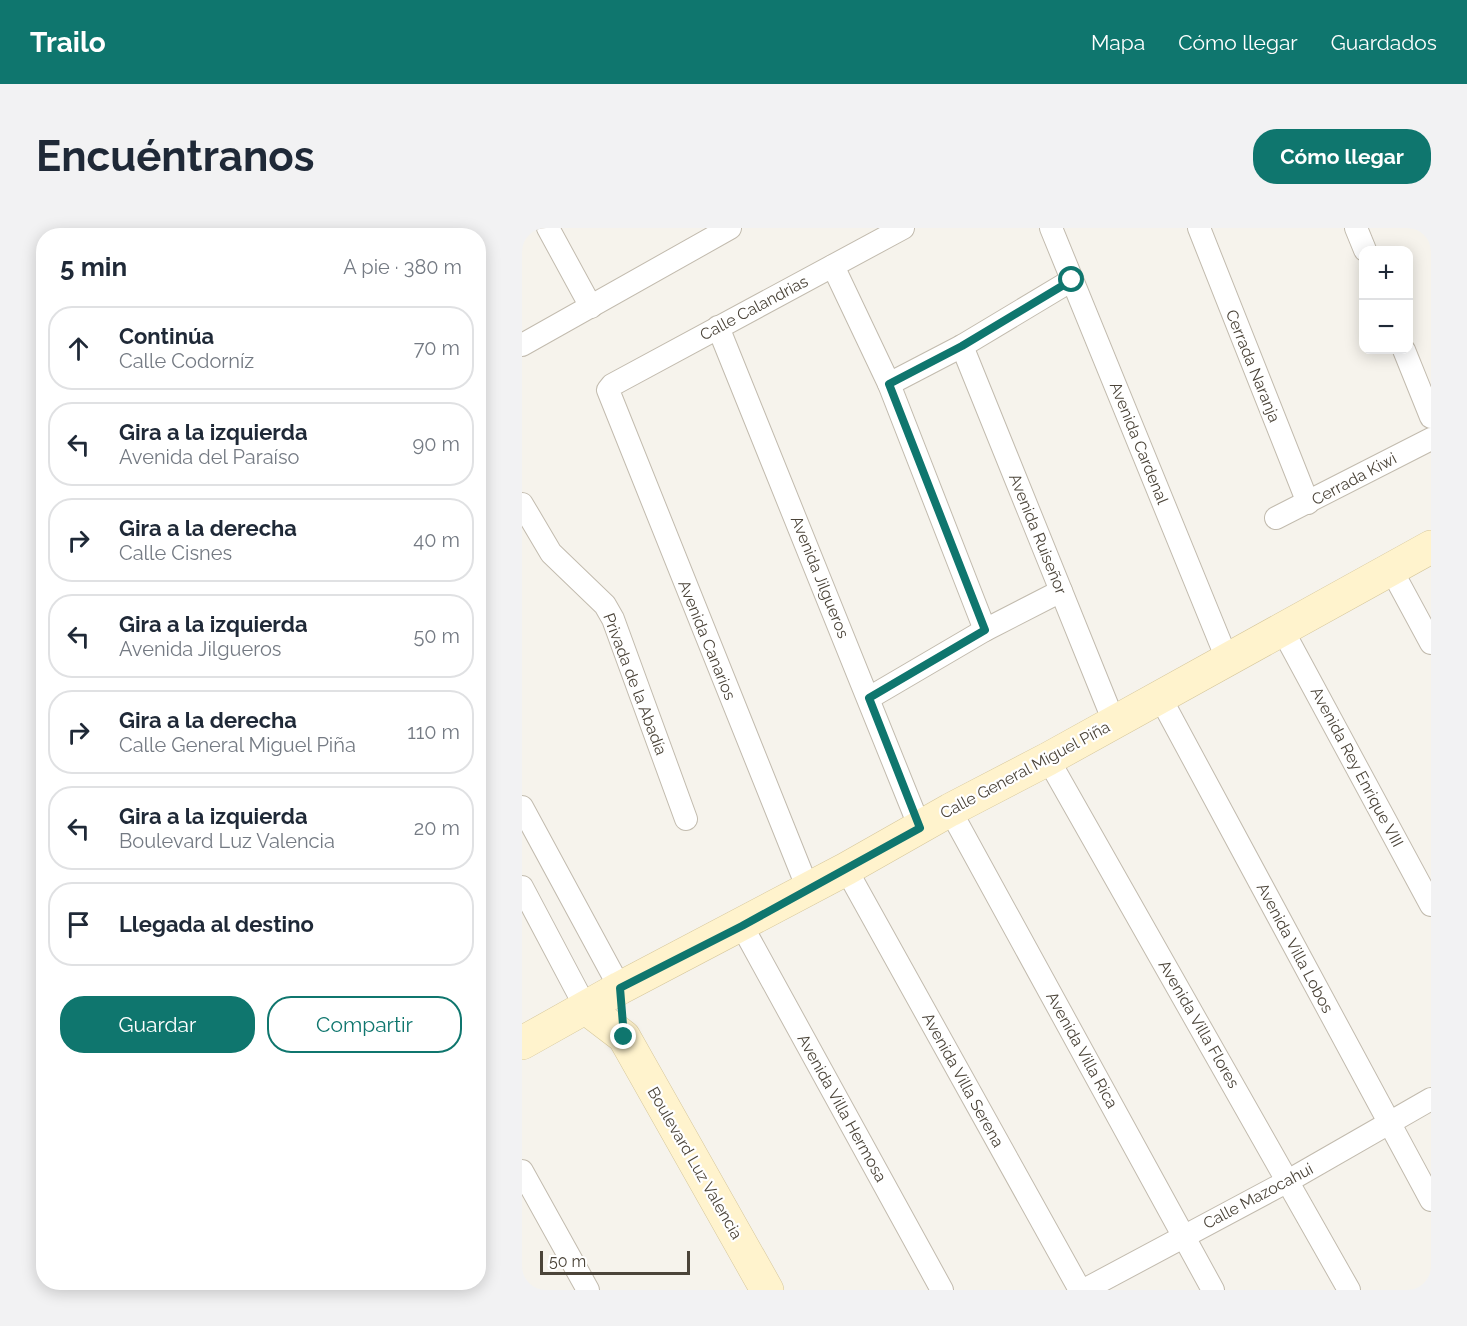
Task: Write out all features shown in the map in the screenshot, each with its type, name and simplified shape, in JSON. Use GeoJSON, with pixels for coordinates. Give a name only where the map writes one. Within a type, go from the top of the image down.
{"type":"FeatureCollection","features":[{"type":"Feature","properties":{"kind":"street"},"geometry":{"type":"LineString","coordinates":[[548,228],[591,307]]}},
{"type":"Feature","properties":{"kind":"street"},"geometry":{"type":"LineString","coordinates":[[522,345],[730,228]]}},
{"type":"Feature","properties":{"kind":"street","name":"Calle Calandrias"},"geometry":{"type":"LineString","coordinates":[[608,390],[612,385],[903,228]]}},
{"type":"Feature","properties":{"kind":"street","name":"Avenida Cardenal"},"geometry":{"type":"LineString","coordinates":[[1051,228],[1227,659]]}},
{"type":"Feature","properties":{"kind":"street","name":"Cerrada Naranja"},"geometry":{"type":"LineString","coordinates":[[1199,228],[1308,504]]}},
{"type":"Feature","properties":{"kind":"street"},"geometry":{"type":"LineString","coordinates":[[1356,228],[1363,246]]}},
{"type":"Feature","properties":{"kind":"street"},"geometry":{"type":"LineString","coordinates":[[833,266],[889,384],[985,630]]}},
{"type":"Feature","properties":{"kind":"street"},"geometry":{"type":"LineString","coordinates":[[889,384],[962,346],[1072,280]]}},
{"type":"Feature","properties":{"kind":"street","name":"Avenida Jilgueros"},"geometry":{"type":"LineString","coordinates":[[718,327],[920,828]]}},
{"type":"Feature","properties":{"kind":"street","name":"Avenida Ruiseñor"},"geometry":{"type":"LineString","coordinates":[[962,346],[1114,722]]}},
{"type":"Feature","properties":{"kind":"street"},"geometry":{"type":"LineString","coordinates":[[1406,354],[1431,417]]}},
{"type":"Feature","properties":{"kind":"street","name":"Avenida Canarios"},"geometry":{"type":"LineString","coordinates":[[608,390],[808,889]]}},
{"type":"Feature","properties":{"kind":"street","name":"Cerrada Kiwi"},"geometry":{"type":"LineString","coordinates":[[1276,518],[1308,504],[1431,439]]}},
{"type":"Feature","properties":{"kind":"street","name":"Privada de la Abadía"},"geometry":{"type":"LineString","coordinates":[[522,504],[551,553],[605,605],[613,619],[686,819]]}},
{"type":"Feature","properties":{"kind":"street","name":"Calle General Miguel Piña"},"geometry":{"type":"LineString","coordinates":[[522,1043],[620,988],[742,926],[1431,547]]}},
{"type":"Feature","properties":{"kind":"street"},"geometry":{"type":"LineString","coordinates":[[1390,569],[1431,643]]}},
{"type":"Feature","properties":{"kind":"street"},"geometry":{"type":"LineString","coordinates":[[869,698],[985,630],[1061,591]]}},
{"type":"Feature","properties":{"kind":"street","name":"Avenida Rey Enrique VIII"},"geometry":{"type":"LineString","coordinates":[[1282,629],[1431,905]]}},
{"type":"Feature","properties":{"kind":"street","name":"Avenida Villa Lobos"},"geometry":{"type":"LineString","coordinates":[[1160,697],[1431,1200]]}},
{"type":"Feature","properties":{"kind":"street","name":"Avenida Villa Flores"},"geometry":{"type":"LineString","coordinates":[[1048,759],[1349,1290]]}},
{"type":"Feature","properties":{"kind":"street","name":"Boulevard Luz Valencia"},"geometry":{"type":"LineString","coordinates":[[522,807],[620,988],[624,1037]]}},
{"type":"Feature","properties":{"kind":"street","name":"Avenida Villa Rica"},"geometry":{"type":"LineString","coordinates":[[950,810],[1213,1290]]}},
{"type":"Feature","properties":{"kind":"street","name":"Avenida Villa Serena"},"geometry":{"type":"LineString","coordinates":[[846,869],[1082,1290]]}},
{"type":"Feature","properties":{"kind":"street","name":"Boulevard Luz Valencia"},"geometry":{"type":"LineString","coordinates":[[522,888],[586,1008],[624,1037],[767,1290]]}},
{"type":"Feature","properties":{"kind":"street","name":"Avenida Villa Hermosa"},"geometry":{"type":"LineString","coordinates":[[742,926],[942,1290]]}},
{"type":"Feature","properties":{"kind":"street","name":"Calle Mazocahui"},"geometry":{"type":"LineString","coordinates":[[1082,1290],[1288,1181],[1431,1099]]}},
{"type":"Feature","properties":{"kind":"street"},"geometry":{"type":"LineString","coordinates":[[522,1171],[588,1290]]}},
{"type":"Feature","properties":{"kind":"route"},"geometry":{"type":"LineString","coordinates":[[624,1037],[620,988],[742,926],[920,828],[869,698],[985,630],[889,384],[962,346],[1072,280]]}}]}
